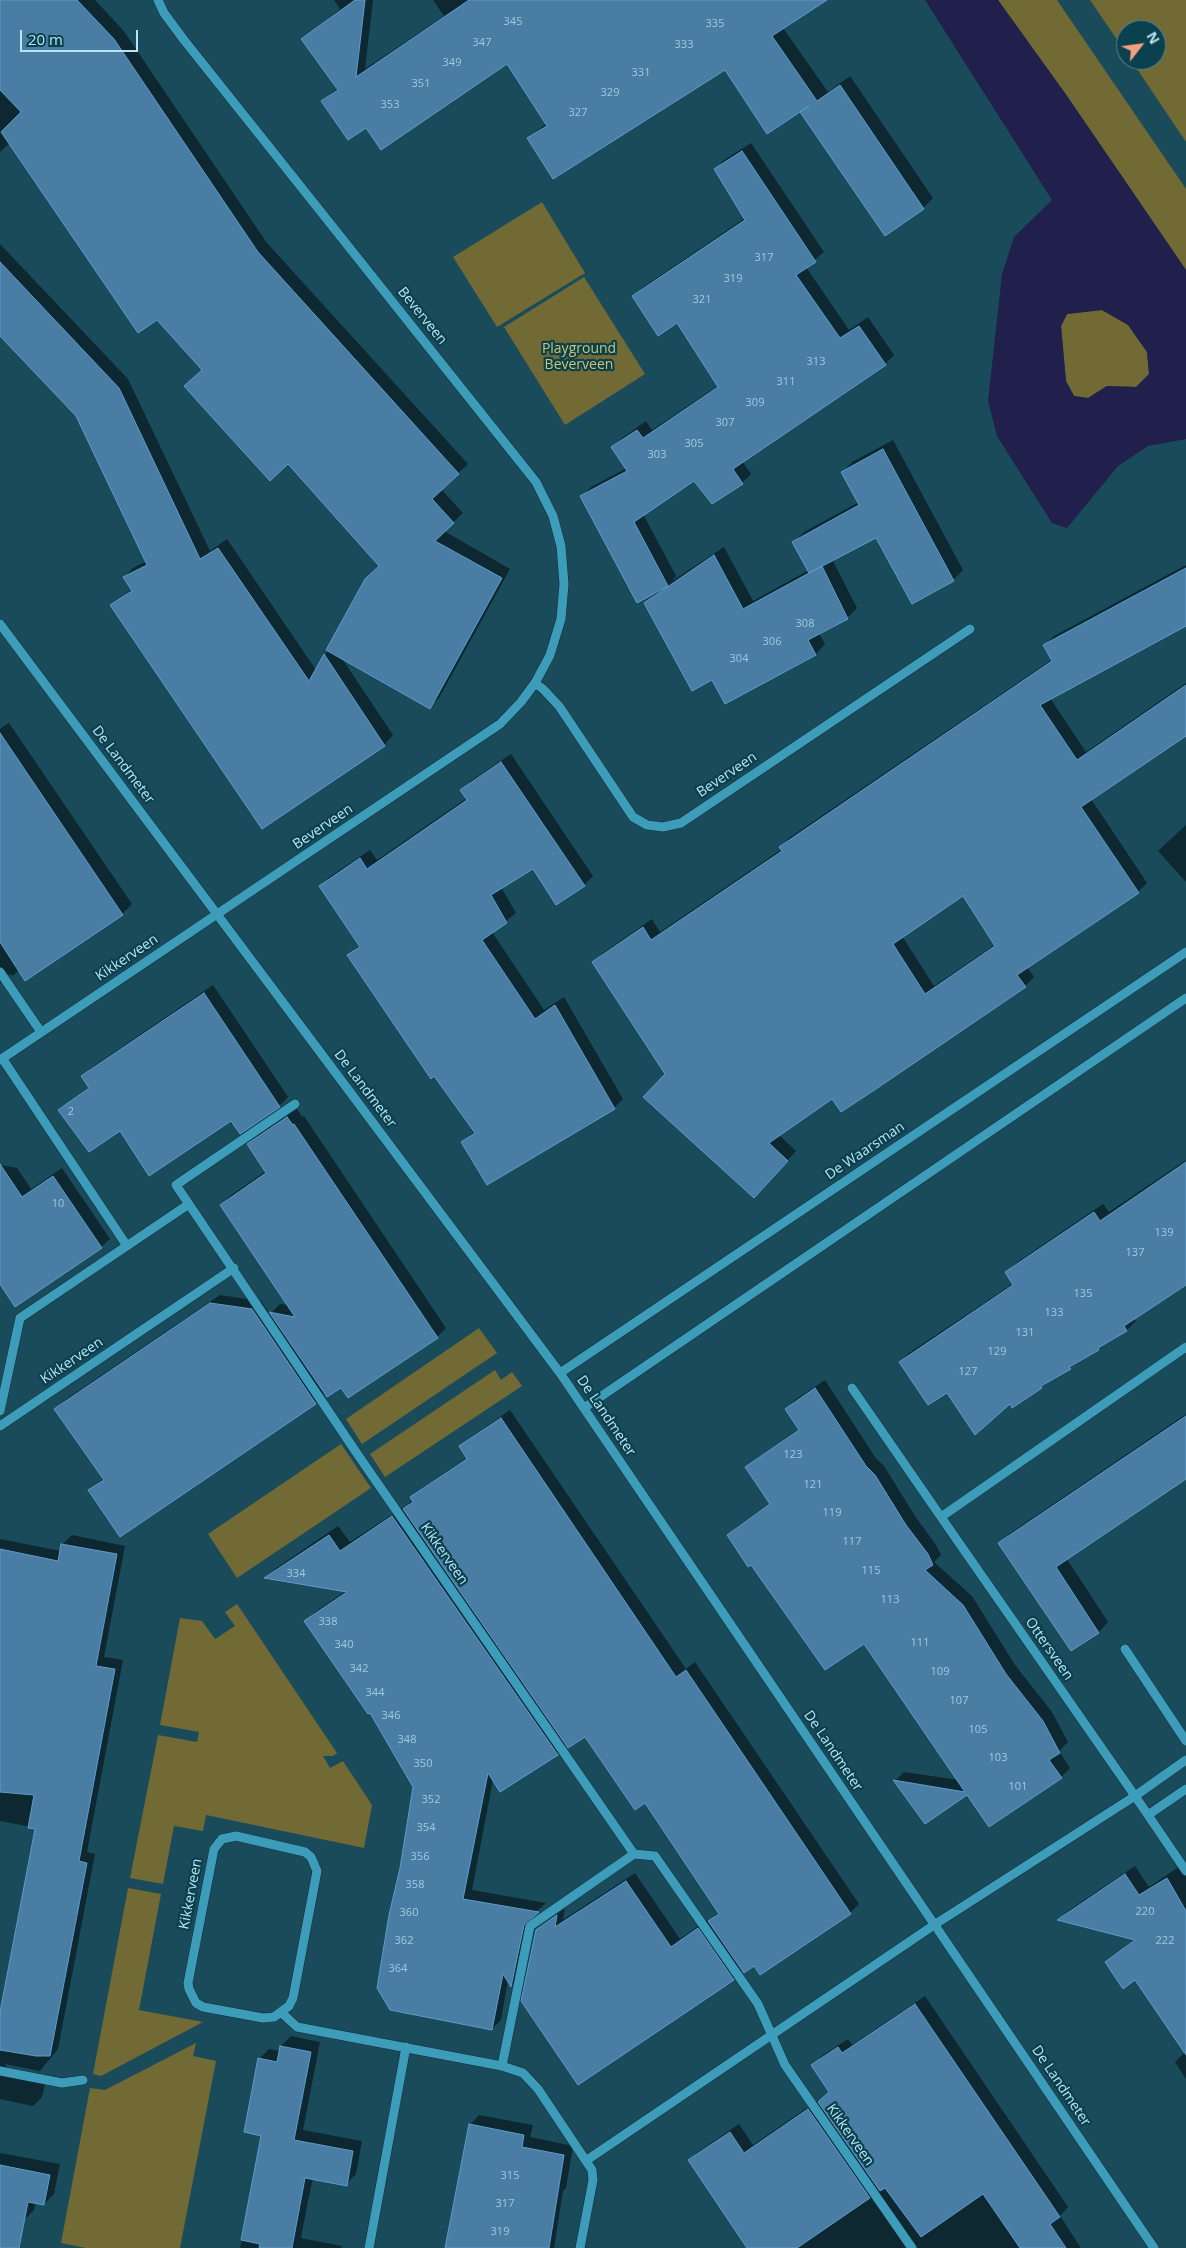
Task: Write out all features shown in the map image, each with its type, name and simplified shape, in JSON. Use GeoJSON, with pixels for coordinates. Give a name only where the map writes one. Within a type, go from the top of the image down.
{"type":"FeatureCollection","features":[{"type":"Feature","properties":{"kind":"street","name":"Beverveen"},"geometry":{"type":"LineString","coordinates":[[158,0],[164,14],[184,40],[536,482],[552,516],[561,546],[564,584],[561,619],[550,655],[535,684],[500,724],[217,914]]}},
{"type":"Feature","properties":{"kind":"street","name":"De Landmeter"},"geometry":{"type":"LineString","coordinates":[[0,624],[560,1373],[1154,2248]]}},
{"type":"Feature","properties":{"kind":"street","name":"Beverveen"},"geometry":{"type":"LineString","coordinates":[[535,684],[543,689],[559,706],[633,817],[647,825],[662,827],[681,823],[970,629]]}},
{"type":"Feature","properties":{"kind":"street","name":"Kikkerveen"},"geometry":{"type":"LineString","coordinates":[[127,1246],[1,1059],[217,914]]}},
{"type":"Feature","properties":{"kind":"street","name":"De Waarsman"},"geometry":{"type":"LineString","coordinates":[[560,1373],[1186,952]]}},
{"type":"Feature","properties":{"kind":"street"},"geometry":{"type":"LineString","coordinates":[[0,972],[41,1032]]}},
{"type":"Feature","properties":{"kind":"street"},"geometry":{"type":"LineString","coordinates":[[584,1408],[1186,998]]}},
{"type":"Feature","properties":{"kind":"street","name":"Kikkerveen"},"geometry":{"type":"LineString","coordinates":[[294,1104],[176,1185],[234,1268],[358,1455],[634,1854],[656,1856],[758,2004],[785,2065],[912,2248]]}},
{"type":"Feature","properties":{"kind":"street"},"geometry":{"type":"LineString","coordinates":[[0,1410],[20,1318],[189,1204]]}},
{"type":"Feature","properties":{"kind":"street","name":"Kikkerveen"},"geometry":{"type":"LineString","coordinates":[[0,1426],[234,1268]]}},
{"type":"Feature","properties":{"kind":"street"},"geometry":{"type":"LineString","coordinates":[[941,1517],[1186,1347]]}},
{"type":"Feature","properties":{"kind":"street","name":"Ottersveen"},"geometry":{"type":"LineString","coordinates":[[852,1388],[1186,1871]]}},
{"type":"Feature","properties":{"kind":"street"},"geometry":{"type":"LineString","coordinates":[[1125,1649],[1186,1741]]}},
{"type":"Feature","properties":{"kind":"street"},"geometry":{"type":"LineString","coordinates":[[587,2160],[934,1925],[1135,1796],[1186,1760]]}},
{"type":"Feature","properties":{"kind":"street"},"geometry":{"type":"LineString","coordinates":[[1148,1815],[1186,1789]]}},
{"type":"Feature","properties":{"kind":"street","name":"Kikkerveen"},"geometry":{"type":"LineString","coordinates":[[236,1836],[299,1850],[311,1857],[315,1863],[317,1871],[293,1998],[289,2006],[282,2013],[274,2017],[263,2018],[203,2007],[196,2003],[189,1990],[188,1982],[214,1849],[222,1839],[228,1837],[236,1836]]}},
{"type":"Feature","properties":{"kind":"street"},"geometry":{"type":"LineString","coordinates":[[502,2066],[530,1926],[634,1854]]}},
{"type":"Feature","properties":{"kind":"street"},"geometry":{"type":"LineString","coordinates":[[282,2013],[289,2022],[297,2027],[513,2068],[531,2080],[592,2170],[593,2180],[580,2248]]}},
{"type":"Feature","properties":{"kind":"street"},"geometry":{"type":"LineString","coordinates":[[369,2248],[406,2047]]}},
{"type":"Feature","properties":{"kind":"street"},"geometry":{"type":"LineString","coordinates":[[0,2071],[62,2083],[83,2080]]}},
{"type":"Feature","properties":{"kind":"green space"},"geometry":{"type":"Polygon","coordinates":[[[998,0],[1057,0],[1186,189],[1186,270],[1067,96],[998,0]]]}},
{"type":"Feature","properties":{"kind":"green space"},"geometry":{"type":"Polygon","coordinates":[[[1090,0],[1186,0],[1186,142],[1138,70],[1166,70],[1166,20],[1116,20],[1116,38],[1090,0]]]}},
{"type":"Feature","properties":{"kind":"green space"},"geometry":{"type":"Polygon","coordinates":[[[542,202],[585,273],[497,327],[453,257],[542,202]]]}},
{"type":"Feature","properties":{"kind":"green space","name":"Playground Beverveen"},"geometry":{"type":"Polygon","coordinates":[[[584,277],[645,374],[565,425],[504,327],[584,277]]]}},
{"type":"Feature","properties":{"kind":"green space"},"geometry":{"type":"Polygon","coordinates":[[[1102,310],[1128,325],[1147,352],[1149,374],[1136,387],[1107,386],[1088,398],[1074,396],[1066,381],[1061,326],[1067,314],[1102,310]]]}},
{"type":"Feature","properties":{"kind":"green space"},"geometry":{"type":"Polygon","coordinates":[[[479,1328],[497,1353],[362,1444],[346,1419],[479,1328]]]}},
{"type":"Feature","properties":{"kind":"green space"},"geometry":{"type":"Polygon","coordinates":[[[495,1370],[501,1380],[512,1372],[522,1386],[385,1477],[370,1454],[495,1370]]]}},
{"type":"Feature","properties":{"kind":"green space"},"geometry":{"type":"Polygon","coordinates":[[[341,1444],[371,1488],[237,1578],[208,1534],[341,1444]]]}},
{"type":"Feature","properties":{"kind":"green space"},"geometry":{"type":"Polygon","coordinates":[[[237,1604],[337,1753],[333,1756],[323,1756],[330,1768],[343,1761],[372,1805],[364,1848],[206,1815],[203,1831],[174,1826],[163,1884],[130,1878],[158,1735],[197,1742],[199,1732],[160,1725],[180,1618],[202,1621],[215,1639],[235,1626],[225,1612],[237,1604]]]}},
{"type":"Feature","properties":{"kind":"green space"},"geometry":{"type":"Polygon","coordinates":[[[128,1888],[161,1894],[139,2010],[203,2022],[101,2076],[93,2074],[128,1888]]]}},
{"type":"Feature","properties":{"kind":"green space"},"geometry":{"type":"Polygon","coordinates":[[[196,2043],[193,2056],[216,2061],[180,2248],[86,2248],[61,2243],[90,2088],[105,2090],[196,2043]]]}},
{"type":"Feature","properties":{"kind":"shaded area"},"geometry":{"type":"Polygon","coordinates":[[[925,0],[998,0],[1067,96],[1186,270],[1186,439],[1148,446],[1118,466],[1067,528],[1052,523],[997,436],[988,401],[1002,274],[1014,237],[1052,200],[925,0]],[[1102,310],[1067,314],[1061,326],[1066,381],[1074,396],[1088,398],[1107,386],[1136,387],[1149,374],[1147,352],[1128,325],[1102,310]]]}},
{"type":"Feature","properties":{"kind":"building"},"geometry":{"type":"Polygon","coordinates":[[[0,0],[77,0],[114,39],[258,252],[459,474],[432,499],[454,523],[435,541],[502,578],[430,709],[326,650],[365,579],[379,566],[288,464],[270,481],[184,386],[202,370],[157,320],[138,333],[1,132],[21,112],[0,90],[0,0]]]}},
{"type":"Feature","properties":{"kind":"building"},"geometry":{"type":"Polygon","coordinates":[[[355,0],[365,0],[356,77],[469,0],[827,0],[772,36],[817,101],[840,85],[924,209],[885,236],[800,112],[767,134],[725,70],[553,179],[527,138],[547,126],[507,64],[381,150],[366,128],[348,140],[321,101],[338,90],[301,39],[355,0]]]}},
{"type":"Feature","properties":{"kind":"building"},"geometry":{"type":"Polygon","coordinates":[[[742,151],[816,262],[796,275],[840,338],[859,326],[886,365],[733,469],[743,484],[712,504],[694,481],[634,522],[668,586],[637,603],[580,496],[627,471],[611,447],[637,430],[643,438],[718,387],[677,323],[658,336],[632,296],[745,220],[714,169],[742,151]]]}},
{"type":"Feature","properties":{"kind":"building"},"geometry":{"type":"Polygon","coordinates":[[[0,262],[119,388],[200,559],[218,548],[309,681],[324,654],[385,746],[262,829],[110,605],[132,591],[123,577],[147,565],[76,416],[0,336],[0,262]]]}},
{"type":"Feature","properties":{"kind":"building"},"geometry":{"type":"Polygon","coordinates":[[[883,449],[954,581],[912,604],[876,538],[809,573],[792,542],[859,505],[841,472],[883,449]]]}},
{"type":"Feature","properties":{"kind":"building"},"geometry":{"type":"Polygon","coordinates":[[[714,555],[743,609],[822,566],[848,619],[808,640],[816,655],[725,704],[712,680],[692,691],[644,603],[714,555]]]}},
{"type":"Feature","properties":{"kind":"building"},"geometry":{"type":"Polygon","coordinates":[[[1186,568],[1186,626],[1040,705],[1077,760],[1186,685],[1186,736],[1081,807],[1139,893],[1017,975],[1026,987],[873,1091],[841,1112],[832,1099],[769,1143],[788,1161],[754,1198],[643,1097],[665,1074],[592,962],[643,927],[651,940],[782,851],[779,847],[1052,661],[1043,645],[1186,568]],[[963,896],[893,944],[925,994],[995,946],[963,896]]]}},
{"type":"Feature","properties":{"kind":"building"},"geometry":{"type":"Polygon","coordinates":[[[0,733],[123,915],[25,981],[0,942],[0,733]]]}},
{"type":"Feature","properties":{"kind":"building"},"geometry":{"type":"Polygon","coordinates":[[[501,762],[585,886],[556,905],[533,869],[491,895],[507,923],[482,940],[535,1019],[555,1005],[615,1109],[487,1185],[461,1142],[475,1133],[434,1076],[431,1079],[347,955],[360,947],[319,886],[360,858],[367,869],[467,800],[460,790],[501,762]]]}},
{"type":"Feature","properties":{"kind":"building"},"geometry":{"type":"Polygon","coordinates":[[[204,993],[280,1107],[240,1134],[231,1121],[149,1176],[120,1131],[89,1152],[58,1110],[89,1088],[81,1076],[204,993]]]}},
{"type":"Feature","properties":{"kind":"building"},"geometry":{"type":"Polygon","coordinates":[[[287,1117],[294,1124],[438,1338],[348,1398],[341,1388],[327,1397],[269,1312],[295,1317],[220,1205],[266,1173],[247,1144],[287,1117]]]}},
{"type":"Feature","properties":{"kind":"building"},"geometry":{"type":"Polygon","coordinates":[[[1186,1162],[1186,1285],[1124,1326],[1127,1331],[1069,1367],[1071,1369],[1041,1386],[1042,1388],[1012,1408],[1010,1404],[975,1435],[947,1393],[928,1405],[899,1362],[1013,1285],[1005,1272],[1094,1212],[1100,1221],[1186,1162]]]}},
{"type":"Feature","properties":{"kind":"building"},"geometry":{"type":"Polygon","coordinates":[[[0,1164],[22,1197],[53,1176],[102,1248],[15,1307],[0,1284],[0,1164]]]}},
{"type":"Feature","properties":{"kind":"building"},"geometry":{"type":"Polygon","coordinates":[[[210,1303],[252,1309],[316,1404],[120,1537],[88,1490],[104,1480],[54,1409],[210,1303]]]}},
{"type":"Feature","properties":{"kind":"building"},"geometry":{"type":"Polygon","coordinates":[[[815,1388],[866,1466],[875,1475],[906,1525],[928,1554],[933,1565],[925,1570],[963,1605],[1006,1674],[1043,1721],[1060,1753],[1049,1760],[1062,1778],[989,1827],[967,1795],[925,1824],[893,1780],[965,1792],[864,1644],[825,1670],[751,1565],[748,1567],[727,1535],[770,1504],[745,1467],[799,1430],[785,1409],[815,1388]]]}},
{"type":"Feature","properties":{"kind":"building"},"geometry":{"type":"Polygon","coordinates":[[[1186,1416],[1186,1479],[1056,1567],[1099,1633],[1071,1651],[998,1543],[1186,1416]]]}},
{"type":"Feature","properties":{"kind":"building"},"geometry":{"type":"Polygon","coordinates":[[[501,1418],[676,1677],[686,1670],[851,1914],[760,1975],[754,1966],[744,1973],[708,1921],[719,1914],[645,1803],[635,1810],[585,1737],[568,1748],[403,1509],[413,1502],[410,1497],[467,1459],[459,1446],[501,1418]]]}},
{"type":"Feature","properties":{"kind":"building"},"geometry":{"type":"Polygon","coordinates":[[[392,1516],[558,1755],[500,1792],[488,1773],[463,1899],[539,1912],[524,1925],[511,1987],[503,1974],[492,2030],[390,2010],[377,1988],[413,1787],[370,1713],[368,1714],[304,1621],[347,1592],[264,1578],[329,1535],[340,1551],[392,1516]]]}},
{"type":"Feature","properties":{"kind":"building"},"geometry":{"type":"Polygon","coordinates":[[[61,1544],[117,1554],[96,1666],[115,1669],[79,1861],[87,1863],[50,2056],[36,2056],[0,2050],[0,2012],[35,1829],[28,1828],[34,1795],[0,1792],[0,1549],[58,1561],[61,1544]]]}},
{"type":"Feature","properties":{"kind":"building"},"geometry":{"type":"Polygon","coordinates":[[[1125,1874],[1139,1895],[1167,1878],[1186,1911],[1186,2055],[1135,1980],[1123,1989],[1105,1962],[1135,1940],[1057,1920],[1125,1874]]]}},
{"type":"Feature","properties":{"kind":"building"},"geometry":{"type":"Polygon","coordinates":[[[626,1881],[671,1947],[698,1928],[734,1980],[578,2085],[521,2001],[536,1930],[557,1915],[555,1927],[626,1881]]]}},
{"type":"Feature","properties":{"kind":"building"},"geometry":{"type":"Polygon","coordinates":[[[915,2004],[1060,2217],[1050,2224],[1066,2248],[1020,2248],[983,2194],[921,2237],[885,2188],[880,2191],[818,2102],[829,2092],[811,2065],[838,2047],[842,2053],[915,2004]]]}},
{"type":"Feature","properties":{"kind":"building"},"geometry":{"type":"Polygon","coordinates":[[[280,2046],[311,2052],[294,2140],[353,2151],[347,2186],[305,2178],[292,2248],[259,2248],[260,2244],[241,2240],[261,2136],[244,2132],[258,2058],[277,2062],[280,2046]]]}},
{"type":"Feature","properties":{"kind":"building"},"geometry":{"type":"Polygon","coordinates":[[[808,2109],[870,2198],[797,2248],[747,2248],[688,2160],[730,2132],[744,2153],[808,2109]]]}},
{"type":"Feature","properties":{"kind":"building"},"geometry":{"type":"Polygon","coordinates":[[[469,2124],[524,2135],[522,2147],[564,2155],[549,2248],[445,2248],[469,2124]]]}},
{"type":"Feature","properties":{"kind":"building"},"geometry":{"type":"Polygon","coordinates":[[[0,2165],[50,2175],[44,2205],[28,2202],[19,2248],[0,2248],[0,2165]]]}}]}
